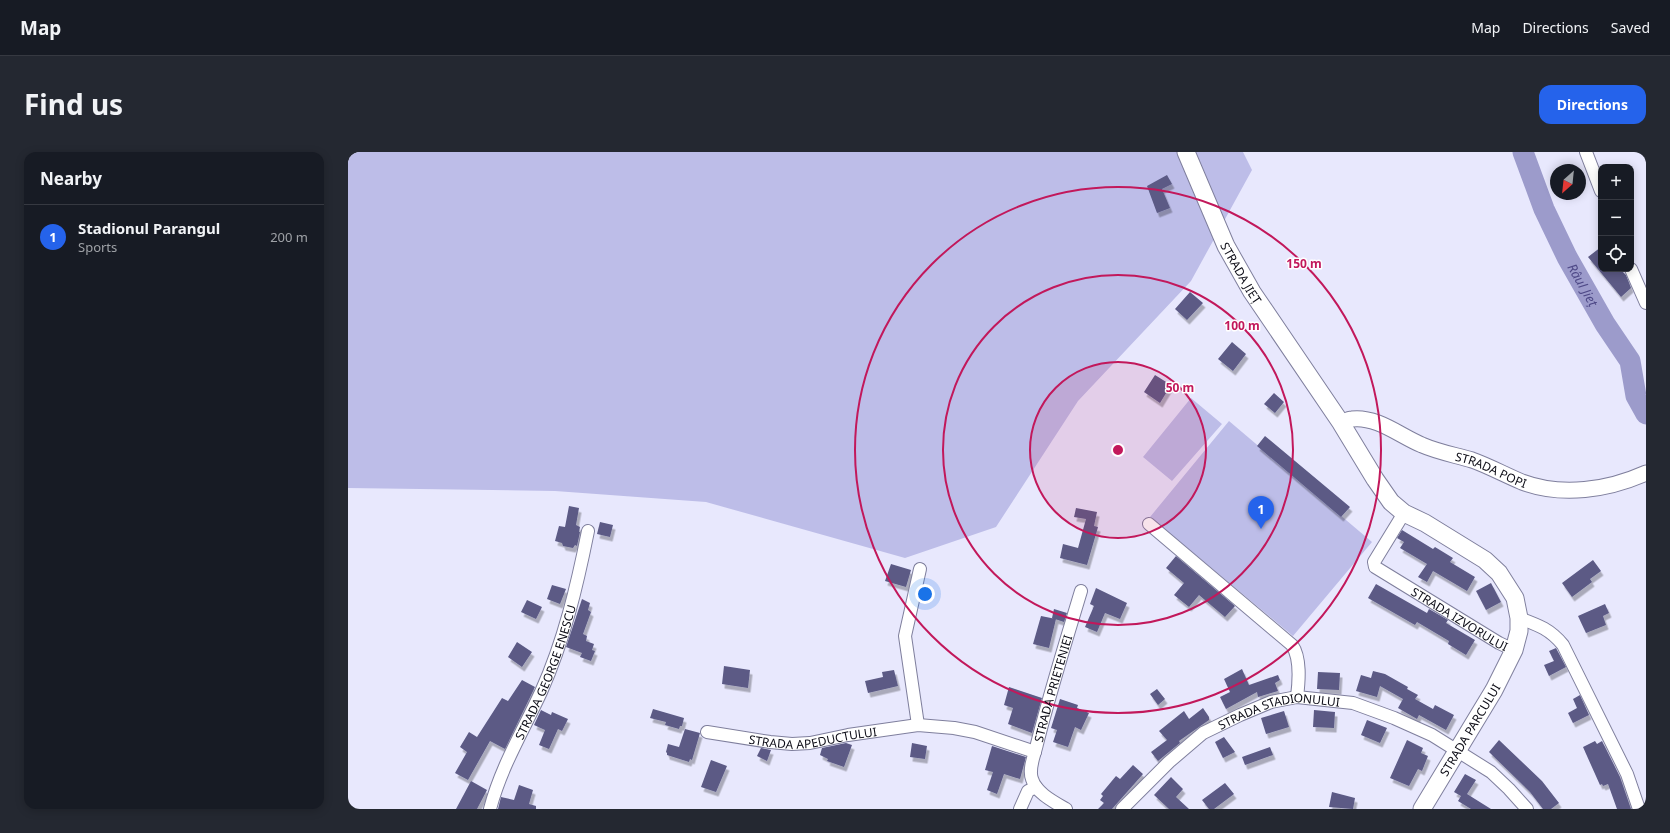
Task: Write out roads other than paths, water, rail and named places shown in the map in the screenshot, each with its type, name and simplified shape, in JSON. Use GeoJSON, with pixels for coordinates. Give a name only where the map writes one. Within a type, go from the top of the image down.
{"type":"FeatureCollection","features":[{"type":"Feature","properties":{"kind":"main road","name":"STRADA JIEȚ"},"geometry":{"type":"LineString","coordinates":[[1186,152],[1230,252],[1252,292],[1341,423]]}},
{"type":"Feature","properties":{"kind":"main road","name":"STRADA IZVORULUI"},"geometry":{"type":"LineString","coordinates":[[1341,423],[1375,479],[1391,502],[1404,513],[1425,523],[1485,560],[1499,573],[1514,598],[1519,618],[1519,631],[1514,650]]}},
{"type":"Feature","properties":{"kind":"main road","name":"STRADA PARCULUI"},"geometry":{"type":"LineString","coordinates":[[1422,809],[1494,690],[1514,650]]}},
{"type":"Feature","properties":{"kind":"street"},"geometry":{"type":"LineString","coordinates":[[1586,152],[1598,183]]}},
{"type":"Feature","properties":{"kind":"street"},"geometry":{"type":"LineString","coordinates":[[1632,272],[1646,303]]}},
{"type":"Feature","properties":{"kind":"street","name":"STRADA POPI"},"geometry":{"type":"LineString","coordinates":[[1341,423],[1351,419],[1366,420],[1385,427],[1422,445],[1471,460],[1524,482],[1551,489],[1572,490],[1602,487],[1646,473]]}},
{"type":"Feature","properties":{"kind":"street","name":"STRADA IZVORULUI"},"geometry":{"type":"LineString","coordinates":[[1404,513],[1375,559],[1375,567],[1499,643],[1514,650]]}},
{"type":"Feature","properties":{"kind":"street"},"geometry":{"type":"LineString","coordinates":[[1149,524],[1292,645],[1296,651],[1298,676],[1297,697]]}},
{"type":"Feature","properties":{"kind":"street","name":"STRADA GEORGE ENESCU"},"geometry":{"type":"LineString","coordinates":[[490,809],[497,785],[526,720],[541,692],[560,643],[570,609],[588,531]]}},
{"type":"Feature","properties":{"kind":"street"},"geometry":{"type":"LineString","coordinates":[[918,725],[905,636],[920,569]]}},
{"type":"Feature","properties":{"kind":"street","name":"STRADA PRIETENIEI"},"geometry":{"type":"LineString","coordinates":[[1036,787],[1032,779],[1032,766],[1035,752],[1044,716],[1081,591]]}},
{"type":"Feature","properties":{"kind":"street"},"geometry":{"type":"LineString","coordinates":[[1519,618],[1541,626],[1556,636],[1563,645],[1627,774],[1639,809]]}},
{"type":"Feature","properties":{"kind":"street","name":"STRADA STADIONULUI"},"geometry":{"type":"LineString","coordinates":[[1122,809],[1169,762],[1203,734],[1240,715],[1271,702],[1297,697],[1353,702],[1426,732],[1491,772],[1527,809]]}},
{"type":"Feature","properties":{"kind":"street","name":"STRADA APEDUCTULUI"},"geometry":{"type":"LineString","coordinates":[[707,732],[792,744],[810,743],[848,735],[918,725],[954,728],[975,732],[1035,752]]}},
{"type":"Feature","properties":{"kind":"street"},"geometry":{"type":"LineString","coordinates":[[1020,809],[1028,791],[1036,787],[1066,809]]}},
{"type":"Feature","properties":{"kind":"waterway","name":"Râul Jieț"},"geometry":{"type":"LineString","coordinates":[[1523,152],[1544,209],[1567,257],[1605,324],[1630,361],[1636,396],[1646,414]]}},
{"type":"Feature","properties":{"kind":"place","name":"Stadionul Parangul"},"geometry":{"type":"Point","coordinates":[1261,529]}}]}
